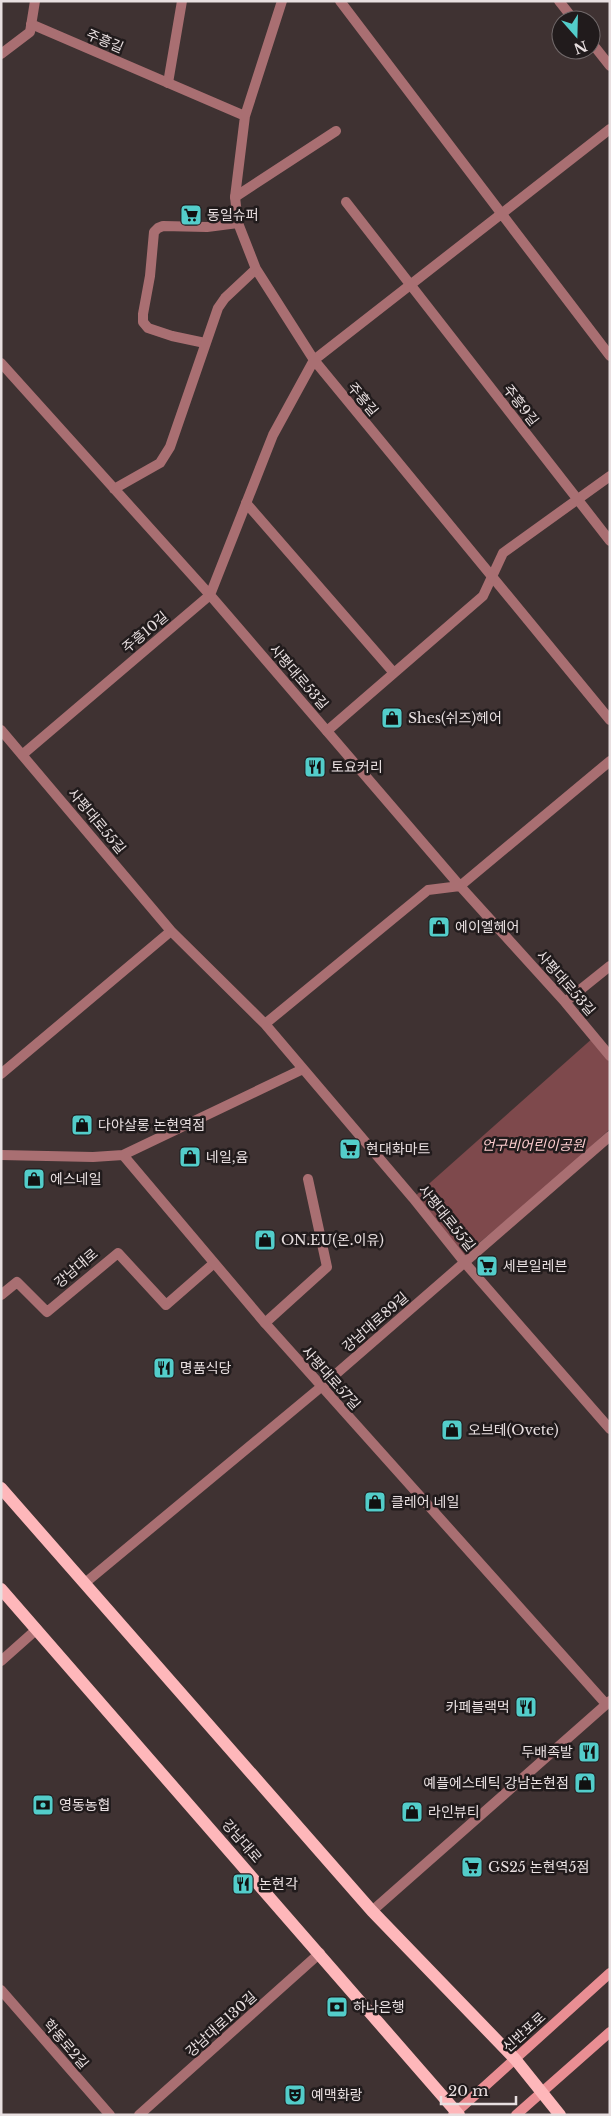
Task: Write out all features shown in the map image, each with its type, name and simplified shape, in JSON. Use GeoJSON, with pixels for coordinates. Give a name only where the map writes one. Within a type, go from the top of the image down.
{"type":"FeatureCollection","features":[{"type":"Feature","properties":{"kind":"main road"},"geometry":{"type":"LineString","coordinates":[[1,1488],[372,1911],[514,2059],[560,2115]]}},
{"type":"Feature","properties":{"kind":"main road","name":"강남대로"},"geometry":{"type":"LineString","coordinates":[[1,1589],[320,1953],[456,2114]]}},
{"type":"Feature","properties":{"kind":"main road","name":"신반포로"},"geometry":{"type":"LineString","coordinates":[[456,2114],[610,1973]]}},
{"type":"Feature","properties":{"kind":"main road"},"geometry":{"type":"LineString","coordinates":[[516,2115],[610,2032]]}},
{"type":"Feature","properties":{"kind":"street"},"geometry":{"type":"LineString","coordinates":[[1,54],[30,32],[35,1]]}},
{"type":"Feature","properties":{"kind":"street"},"geometry":{"type":"LineString","coordinates":[[168,83],[182,1]]}},
{"type":"Feature","properties":{"kind":"street","name":"주흥길"},"geometry":{"type":"LineString","coordinates":[[282,1],[245,116],[235,197],[238,223],[256,269],[314,360],[610,720]]}},
{"type":"Feature","properties":{"kind":"street"},"geometry":{"type":"LineString","coordinates":[[340,1],[610,356]]}},
{"type":"Feature","properties":{"kind":"street","name":"주흥길"},"geometry":{"type":"LineString","coordinates":[[31,24],[245,116]]}},
{"type":"Feature","properties":{"kind":"street"},"geometry":{"type":"LineString","coordinates":[[601,55],[610,66]]}},
{"type":"Feature","properties":{"kind":"street"},"geometry":{"type":"LineString","coordinates":[[314,360],[610,129]]}},
{"type":"Feature","properties":{"kind":"street"},"geometry":{"type":"LineString","coordinates":[[235,197],[336,131]]}},
{"type":"Feature","properties":{"kind":"street","name":"주흥9길"},"geometry":{"type":"LineString","coordinates":[[346,202],[610,541]]}},
{"type":"Feature","properties":{"kind":"street"},"geometry":{"type":"LineString","coordinates":[[205,343],[172,336],[148,328],[144,322],[143,314],[150,276],[154,232],[163,226],[207,227],[238,223]]}},
{"type":"Feature","properties":{"kind":"street"},"geometry":{"type":"LineString","coordinates":[[114,490],[160,463],[170,447],[218,308],[225,298],[256,269]]}},
{"type":"Feature","properties":{"kind":"street","name":"주흥10길"},"geometry":{"type":"LineString","coordinates":[[22,755],[210,595],[273,435],[314,360]]}},
{"type":"Feature","properties":{"kind":"street","name":"사평대로53길"},"geometry":{"type":"LineString","coordinates":[[1,363],[210,595],[460,886],[565,1002],[610,1056]]}},
{"type":"Feature","properties":{"kind":"street"},"geometry":{"type":"LineString","coordinates":[[327,731],[483,596],[503,553],[610,476]]}},
{"type":"Feature","properties":{"kind":"street"},"geometry":{"type":"LineString","coordinates":[[246,503],[394,673]]}},
{"type":"Feature","properties":{"kind":"street","name":"사평대로55길"},"geometry":{"type":"LineString","coordinates":[[1,730],[171,931],[265,1024],[413,1198],[465,1263],[610,1429]]}},
{"type":"Feature","properties":{"kind":"street"},"geometry":{"type":"LineString","coordinates":[[265,1024],[428,890],[460,886],[610,761]]}},
{"type":"Feature","properties":{"kind":"street"},"geometry":{"type":"LineString","coordinates":[[1,1074],[171,931]]}},
{"type":"Feature","properties":{"kind":"street"},"geometry":{"type":"LineString","coordinates":[[565,1002],[610,966]]}},
{"type":"Feature","properties":{"kind":"street"},"geometry":{"type":"LineString","coordinates":[[1,1155],[93,1157],[123,1155],[303,1069]]}},
{"type":"Feature","properties":{"kind":"street","name":"강남대로89길"},"geometry":{"type":"LineString","coordinates":[[85,1583],[321,1387],[610,1136]]}},
{"type":"Feature","properties":{"kind":"street","name":"사평대로57길"},"geometry":{"type":"LineString","coordinates":[[123,1155],[264,1324],[608,1703]]}},
{"type":"Feature","properties":{"kind":"street"},"geometry":{"type":"LineString","coordinates":[[264,1324],[326,1267],[308,1179]]}},
{"type":"Feature","properties":{"kind":"street","name":"강남대로"},"geometry":{"type":"LineString","coordinates":[[1,1295],[17,1282],[48,1312],[118,1253],[166,1305],[213,1264]]}},
{"type":"Feature","properties":{"kind":"street"},"geometry":{"type":"LineString","coordinates":[[1,1661],[38,1629]]}},
{"type":"Feature","properties":{"kind":"street"},"geometry":{"type":"LineString","coordinates":[[372,1911],[608,1703]]}},
{"type":"Feature","properties":{"kind":"street","name":"강남대로130길"},"geometry":{"type":"LineString","coordinates":[[140,2115],[320,1953]]}},
{"type":"Feature","properties":{"kind":"street","name":"학동로2길"},"geometry":{"type":"LineString","coordinates":[[1,1990],[110,2115]]}},
{"type":"Feature","properties":{"kind":"green space","name":"언구비어린이공원"},"geometry":{"type":"Polygon","coordinates":[[[594,1037],[610,1055],[610,1129],[553,1181],[461,1258],[413,1198],[594,1037]]]}},
{"type":"Feature","properties":{"kind":"place","name":"동일슈퍼"},"geometry":{"type":"Point","coordinates":[191,215]}},
{"type":"Feature","properties":{"kind":"place","name":"Shes(쉬즈)헤어"},"geometry":{"type":"Point","coordinates":[392,718]}},
{"type":"Feature","properties":{"kind":"place","name":"토요커리"},"geometry":{"type":"Point","coordinates":[315,767]}},
{"type":"Feature","properties":{"kind":"place","name":"에이엘헤어"},"geometry":{"type":"Point","coordinates":[439,927]}},
{"type":"Feature","properties":{"kind":"place","name":"다야살롱 논현역점"},"geometry":{"type":"Point","coordinates":[82,1125]}},
{"type":"Feature","properties":{"kind":"place","name":"현대화마트"},"geometry":{"type":"Point","coordinates":[350,1149]}},
{"type":"Feature","properties":{"kind":"place","name":"네일,윰"},"geometry":{"type":"Point","coordinates":[190,1157]}},
{"type":"Feature","properties":{"kind":"place","name":"에스네일"},"geometry":{"type":"Point","coordinates":[34,1179]}},
{"type":"Feature","properties":{"kind":"place","name":"ON.EU(온.이유)"},"geometry":{"type":"Point","coordinates":[265,1240]}},
{"type":"Feature","properties":{"kind":"place","name":"세븐일레븐"},"geometry":{"type":"Point","coordinates":[487,1266]}},
{"type":"Feature","properties":{"kind":"place","name":"명품식당"},"geometry":{"type":"Point","coordinates":[164,1368]}},
{"type":"Feature","properties":{"kind":"place","name":"오브테(Ovete)"},"geometry":{"type":"Point","coordinates":[452,1430]}},
{"type":"Feature","properties":{"kind":"place","name":"클레어 네일"},"geometry":{"type":"Point","coordinates":[375,1502]}},
{"type":"Feature","properties":{"kind":"place","name":"카페블랙먹"},"geometry":{"type":"Point","coordinates":[526,1707]}},
{"type":"Feature","properties":{"kind":"place","name":"두배족발"},"geometry":{"type":"Point","coordinates":[589,1752]}},
{"type":"Feature","properties":{"kind":"place","name":"예플에스테틱 강남논현점"},"geometry":{"type":"Point","coordinates":[585,1783]}},
{"type":"Feature","properties":{"kind":"place","name":"영동농협"},"geometry":{"type":"Point","coordinates":[43,1805]}},
{"type":"Feature","properties":{"kind":"place","name":"라인뷰티"},"geometry":{"type":"Point","coordinates":[412,1812]}},
{"type":"Feature","properties":{"kind":"place","name":"GS25 논현역5점"},"geometry":{"type":"Point","coordinates":[472,1867]}},
{"type":"Feature","properties":{"kind":"place","name":"논현각"},"geometry":{"type":"Point","coordinates":[243,1884]}},
{"type":"Feature","properties":{"kind":"place","name":"하나은행"},"geometry":{"type":"Point","coordinates":[337,2007]}},
{"type":"Feature","properties":{"kind":"place","name":"예맥화랑"},"geometry":{"type":"Point","coordinates":[295,2095]}}]}
